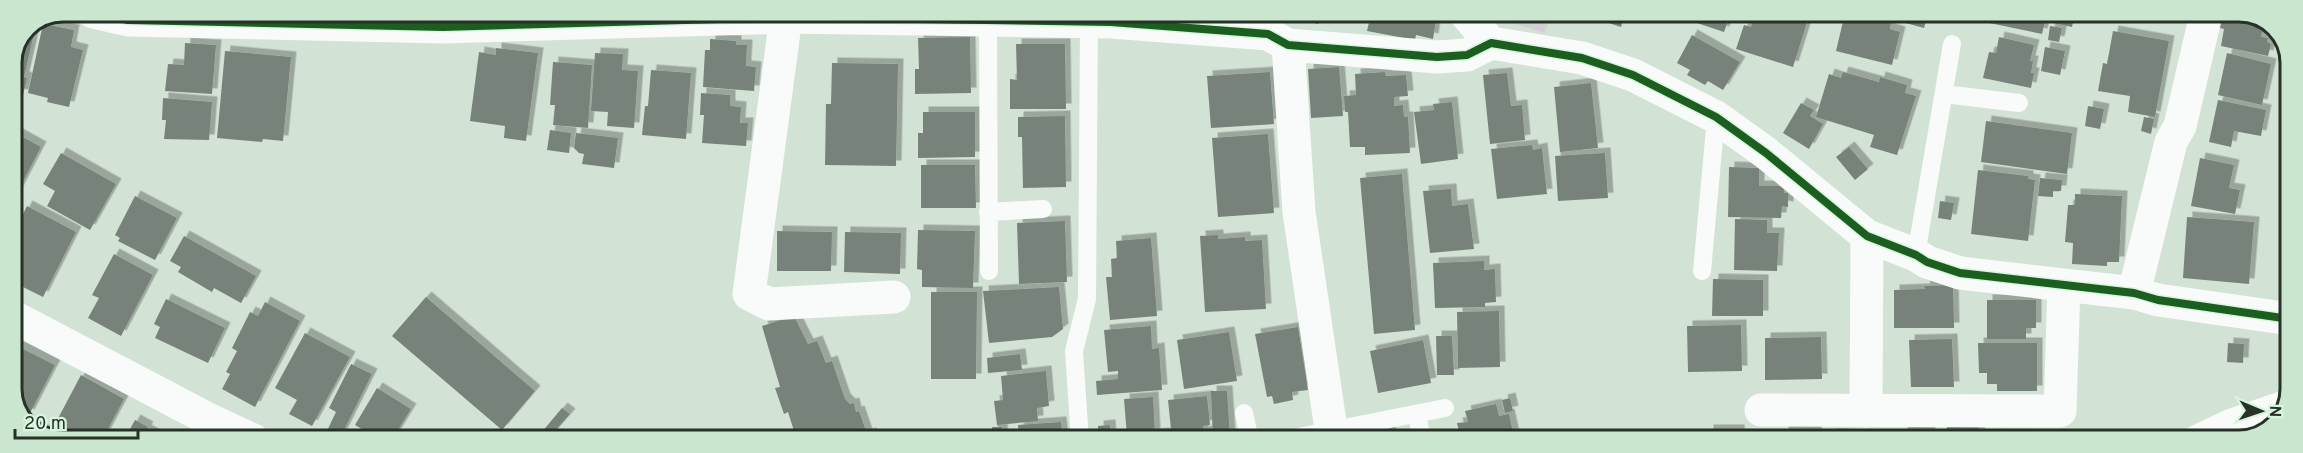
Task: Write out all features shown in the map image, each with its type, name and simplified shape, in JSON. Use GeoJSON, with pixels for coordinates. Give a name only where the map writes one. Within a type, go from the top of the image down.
{"type":"FeatureCollection","features":[{"type":"Feature","properties":{"kind":"street"},"geometry":{"type":"LineString","coordinates":[[785,22],[749,294],[770,304],[894,297]]}},
{"type":"Feature","properties":{"kind":"street"},"geometry":{"type":"LineString","coordinates":[[1138,22],[1268,34],[1288,45],[1437,57],[1467,55],[1491,43],[1582,58],[1633,75],[1716,117],[1767,153],[1867,236],[1916,255],[1926,262],[1960,273],[2134,293],[2158,300],[2280,318]]}},
{"type":"Feature","properties":{"kind":"street"},"geometry":{"type":"LineString","coordinates":[[1473,22],[1491,43]]}},
{"type":"Feature","properties":{"kind":"street"},"geometry":{"type":"LineString","coordinates":[[2134,293],[2171,142],[2180,126],[2204,22]]}},
{"type":"Feature","properties":{"kind":"street"},"geometry":{"type":"LineString","coordinates":[[1288,45],[1299,212],[1331,429]]}},
{"type":"Feature","properties":{"kind":"street"},"geometry":{"type":"LineString","coordinates":[[1866,411],[1867,236]]}},
{"type":"Feature","properties":{"kind":"street"},"geometry":{"type":"LineString","coordinates":[[1761,410],[2060,411],[2064,285]]}},
{"type":"Feature","properties":{"kind":"street"},"geometry":{"type":"LineString","coordinates":[[23,321],[207,430]]}},
{"type":"Feature","properties":{"kind":"street"},"geometry":{"type":"LineString","coordinates":[[2221,430],[2275,410]]}},
{"type":"Feature","properties":{"kind":"lane"},"geometry":{"type":"LineString","coordinates":[[988,22],[989,271]]}},
{"type":"Feature","properties":{"kind":"lane"},"geometry":{"type":"LineString","coordinates":[[1079,430],[1074,351],[1087,299],[1105,22]]}},
{"type":"Feature","properties":{"kind":"lane"},"geometry":{"type":"LineString","coordinates":[[1916,255],[1952,44]]}},
{"type":"Feature","properties":{"kind":"lane"},"geometry":{"type":"LineString","coordinates":[[1944,94],[2019,103]]}},
{"type":"Feature","properties":{"kind":"lane"},"geometry":{"type":"LineString","coordinates":[[1702,271],[1716,117]]}},
{"type":"Feature","properties":{"kind":"lane"},"geometry":{"type":"LineString","coordinates":[[988,212],[1043,209]]}},
{"type":"Feature","properties":{"kind":"lane"},"geometry":{"type":"LineString","coordinates":[[1327,430],[1445,408]]}},
{"type":"Feature","properties":{"kind":"lane"},"geometry":{"type":"LineString","coordinates":[[1244,413],[1248,430]]}},
{"type":"Feature","properties":{"kind":"lane"},"geometry":{"type":"LineString","coordinates":[[1417,414],[1420,430]]}},
{"type":"Feature","properties":{"kind":"shaded area"},"geometry":{"type":"Polygon","coordinates":[[[1509,22],[1548,22],[1545,33],[1509,22]]]}},
{"type":"Feature","properties":{"kind":"building"},"geometry":{"type":"Polygon","coordinates":[[[1369,22],[1436,22],[1433,39],[1416,35],[1415,40],[1367,31],[1369,22]]]}},
{"type":"Feature","properties":{"kind":"building"},"geometry":{"type":"Polygon","coordinates":[[[1606,22],[1622,22],[1621,27],[1606,22]]]}},
{"type":"Feature","properties":{"kind":"building"},"geometry":{"type":"Polygon","coordinates":[[[1694,22],[1728,22],[1724,32],[1694,22]]]}},
{"type":"Feature","properties":{"kind":"building"},"geometry":{"type":"Polygon","coordinates":[[[1752,22],[1807,22],[1793,67],[1736,49],[1744,25],[1751,27],[1752,22]]]}},
{"type":"Feature","properties":{"kind":"building"},"geometry":{"type":"Polygon","coordinates":[[[1843,22],[1891,22],[1890,29],[1900,32],[1892,65],[1836,51],[1843,22]]]}},
{"type":"Feature","properties":{"kind":"building"},"geometry":{"type":"Polygon","coordinates":[[[1902,22],[1926,22],[1924,28],[1902,22]]]}},
{"type":"Feature","properties":{"kind":"building"},"geometry":{"type":"Polygon","coordinates":[[[1985,22],[2045,22],[2042,34],[1985,22]]]}},
{"type":"Feature","properties":{"kind":"building"},"geometry":{"type":"Polygon","coordinates":[[[2049,22],[2073,22],[2072,27],[2049,22]]]}},
{"type":"Feature","properties":{"kind":"building"},"geometry":{"type":"Polygon","coordinates":[[[2221,22],[2240,22],[2260,28],[2262,29],[2261,37],[2268,38],[2267,42],[2271,44],[2268,56],[2221,46],[2224,29],[2220,28],[2221,22]]]}},
{"type":"Feature","properties":{"kind":"building"},"geometry":{"type":"Polygon","coordinates":[[[50,25],[74,30],[71,47],[83,50],[69,107],[47,102],[48,98],[28,93],[42,29],[50,25]]]}},
{"type":"Feature","properties":{"kind":"building"},"geometry":{"type":"Polygon","coordinates":[[[2050,26],[2062,28],[2059,42],[2048,40],[2050,26]]]}},
{"type":"Feature","properties":{"kind":"building"},"geometry":{"type":"Polygon","coordinates":[[[2113,31],[2169,41],[2155,117],[2128,112],[2130,96],[2098,91],[2103,63],[2107,64],[2113,31]]]}},
{"type":"Feature","properties":{"kind":"building"},"geometry":{"type":"Polygon","coordinates":[[[34,34],[24,77],[27,78],[23,95],[23,55],[34,34]]]}},
{"type":"Feature","properties":{"kind":"building"},"geometry":{"type":"Polygon","coordinates":[[[1692,35],[1740,62],[1723,90],[1708,81],[1705,85],[1687,75],[1690,70],[1677,63],[1692,35]]]}},
{"type":"Feature","properties":{"kind":"building"},"geometry":{"type":"Polygon","coordinates":[[[970,37],[971,93],[915,94],[915,69],[919,69],[918,38],[970,37]]]}},
{"type":"Feature","properties":{"kind":"building"},"geometry":{"type":"Polygon","coordinates":[[[1999,37],[2034,45],[2030,61],[2033,61],[2031,73],[2034,73],[2031,88],[1983,78],[1989,52],[1996,53],[1999,37]]]}},
{"type":"Feature","properties":{"kind":"building"},"geometry":{"type":"Polygon","coordinates":[[[710,39],[736,41],[736,45],[747,45],[746,66],[756,67],[754,91],[703,87],[705,50],[710,50],[710,39]]]}},
{"type":"Feature","properties":{"kind":"building"},"geometry":{"type":"Polygon","coordinates":[[[185,43],[216,45],[212,94],[165,91],[168,64],[184,65],[185,43]]]}},
{"type":"Feature","properties":{"kind":"building"},"geometry":{"type":"Polygon","coordinates":[[[1016,44],[1065,44],[1066,109],[1010,109],[1010,79],[1017,80],[1016,44]]]}},
{"type":"Feature","properties":{"kind":"building"},"geometry":{"type":"Polygon","coordinates":[[[2045,47],[2065,51],[2060,75],[2041,71],[2045,47]]]}},
{"type":"Feature","properties":{"kind":"building"},"geometry":{"type":"Polygon","coordinates":[[[496,48],[538,53],[526,141],[504,138],[505,126],[470,121],[479,52],[496,55],[496,48]]]}},
{"type":"Feature","properties":{"kind":"building"},"geometry":{"type":"Polygon","coordinates":[[[225,51],[291,57],[283,141],[263,139],[262,142],[217,138],[225,51]]]}},
{"type":"Feature","properties":{"kind":"building"},"geometry":{"type":"Polygon","coordinates":[[[595,53],[623,54],[622,70],[638,71],[634,128],[607,126],[608,112],[591,111],[595,53]]]}},
{"type":"Feature","properties":{"kind":"building"},"geometry":{"type":"Polygon","coordinates":[[[2227,53],[2271,64],[2262,105],[2218,95],[2227,53]]]}},
{"type":"Feature","properties":{"kind":"building"},"geometry":{"type":"Polygon","coordinates":[[[553,62],[592,65],[588,128],[553,125],[555,105],[550,105],[553,62]]]}},
{"type":"Feature","properties":{"kind":"building"},"geometry":{"type":"Polygon","coordinates":[[[832,63],[898,64],[896,166],[825,165],[826,104],[831,104],[832,63]]]}},
{"type":"Feature","properties":{"kind":"building"},"geometry":{"type":"Polygon","coordinates":[[[1339,67],[1343,116],[1311,118],[1308,69],[1339,67]]]}},
{"type":"Feature","properties":{"kind":"building"},"geometry":{"type":"Polygon","coordinates":[[[651,70],[691,73],[686,139],[642,135],[645,106],[648,106],[651,70]]]}},
{"type":"Feature","properties":{"kind":"building"},"geometry":{"type":"Polygon","coordinates":[[[1270,72],[1274,124],[1211,128],[1207,76],[1270,72]]]}},
{"type":"Feature","properties":{"kind":"building"},"geometry":{"type":"Polygon","coordinates":[[[1385,72],[1386,76],[1406,75],[1408,96],[1394,97],[1394,106],[1403,105],[1404,117],[1408,117],[1410,153],[1365,155],[1365,147],[1350,147],[1348,112],[1345,112],[1344,96],[1356,95],[1355,74],[1385,72]]]}},
{"type":"Feature","properties":{"kind":"building"},"geometry":{"type":"Polygon","coordinates":[[[1843,72],[1879,82],[1880,77],[1907,85],[1905,93],[1916,96],[1897,155],[1870,147],[1874,135],[1816,117],[1829,74],[1841,78],[1843,72]]]}},
{"type":"Feature","properties":{"kind":"building"},"geometry":{"type":"Polygon","coordinates":[[[1507,73],[1511,106],[1522,105],[1525,140],[1490,144],[1483,75],[1507,73]]]}},
{"type":"Feature","properties":{"kind":"building"},"geometry":{"type":"Polygon","coordinates":[[[1591,83],[1598,148],[1560,152],[1554,87],[1591,83]]]}},
{"type":"Feature","properties":{"kind":"building"},"geometry":{"type":"Polygon","coordinates":[[[701,93],[730,95],[730,106],[741,107],[740,123],[748,123],[746,146],[702,143],[704,115],[700,115],[701,93]]]}},
{"type":"Feature","properties":{"kind":"building"},"geometry":{"type":"Polygon","coordinates":[[[163,98],[212,102],[209,140],[164,139],[166,120],[162,120],[163,98]]]}},
{"type":"Feature","properties":{"kind":"building"},"geometry":{"type":"Polygon","coordinates":[[[2218,100],[2266,110],[2261,136],[2234,131],[2231,147],[2209,142],[2218,100]]]}},
{"type":"Feature","properties":{"kind":"building"},"geometry":{"type":"Polygon","coordinates":[[[1452,102],[1458,159],[1421,164],[1414,112],[1434,110],[1433,104],[1452,102]]]}},
{"type":"Feature","properties":{"kind":"building"},"geometry":{"type":"Polygon","coordinates":[[[1801,103],[1814,110],[1810,116],[1823,124],[1809,149],[1783,133],[1801,103]]]}},
{"type":"Feature","properties":{"kind":"building"},"geometry":{"type":"Polygon","coordinates":[[[2088,106],[2104,109],[2100,129],[2085,126],[2088,106]]]}},
{"type":"Feature","properties":{"kind":"building"},"geometry":{"type":"Polygon","coordinates":[[[923,112],[975,112],[975,157],[918,158],[918,133],[923,133],[923,112]]]}},
{"type":"Feature","properties":{"kind":"building"},"geometry":{"type":"Polygon","coordinates":[[[1065,116],[1066,187],[1023,188],[1022,137],[1018,137],[1018,117],[1065,116]]]}},
{"type":"Feature","properties":{"kind":"building"},"geometry":{"type":"Polygon","coordinates":[[[2144,117],[2154,119],[2151,134],[2141,131],[2144,117]]]}},
{"type":"Feature","properties":{"kind":"building"},"geometry":{"type":"Polygon","coordinates":[[[1986,121],[2072,133],[2067,174],[1981,162],[1986,121]]]}},
{"type":"Feature","properties":{"kind":"building"},"geometry":{"type":"Polygon","coordinates":[[[550,130],[571,133],[569,153],[547,150],[550,130]]]}},
{"type":"Feature","properties":{"kind":"building"},"geometry":{"type":"Polygon","coordinates":[[[576,133],[618,138],[614,168],[582,164],[584,154],[574,148],[576,133]]]}},
{"type":"Feature","properties":{"kind":"building"},"geometry":{"type":"Polygon","coordinates":[[[1268,134],[1274,213],[1218,217],[1212,138],[1268,134]]]}},
{"type":"Feature","properties":{"kind":"building"},"geometry":{"type":"Polygon","coordinates":[[[22,137],[41,147],[22,183],[22,137]]]}},
{"type":"Feature","properties":{"kind":"building"},"geometry":{"type":"Polygon","coordinates":[[[1532,145],[1533,150],[1542,148],[1547,194],[1497,199],[1491,149],[1532,145]]]}},
{"type":"Feature","properties":{"kind":"building"},"geometry":{"type":"Polygon","coordinates":[[[1849,147],[1868,169],[1855,180],[1836,157],[1849,147]]]}},
{"type":"Feature","properties":{"kind":"building"},"geometry":{"type":"Polygon","coordinates":[[[61,153],[116,184],[90,230],[47,206],[55,191],[43,184],[61,153]]]}},
{"type":"Feature","properties":{"kind":"building"},"geometry":{"type":"Polygon","coordinates":[[[1605,153],[1608,198],[1558,201],[1555,156],[1605,153]]]}},
{"type":"Feature","properties":{"kind":"building"},"geometry":{"type":"Polygon","coordinates":[[[2200,158],[2234,165],[2229,188],[2240,190],[2235,214],[2191,206],[2200,158]]]}},
{"type":"Feature","properties":{"kind":"building"},"geometry":{"type":"Polygon","coordinates":[[[921,165],[975,165],[976,208],[921,208],[921,165]]]}},
{"type":"Feature","properties":{"kind":"building"},"geometry":{"type":"Polygon","coordinates":[[[1729,167],[1759,168],[1759,186],[1784,186],[1784,193],[1788,193],[1788,207],[1782,206],[1781,218],[1728,217],[1729,167]]]}},
{"type":"Feature","properties":{"kind":"building"},"geometry":{"type":"Polygon","coordinates":[[[1978,170],[2028,176],[2028,179],[2035,180],[2028,241],[1971,234],[1978,170]]]}},
{"type":"Feature","properties":{"kind":"building"},"geometry":{"type":"Polygon","coordinates":[[[1402,174],[1415,330],[1374,334],[1360,178],[1402,174]]]}},
{"type":"Feature","properties":{"kind":"building"},"geometry":{"type":"Polygon","coordinates":[[[2040,178],[2062,180],[2061,191],[2053,191],[2053,197],[2038,196],[2040,178]]]}},
{"type":"Feature","properties":{"kind":"building"},"geometry":{"type":"Polygon","coordinates":[[[1451,189],[1452,206],[1468,204],[1474,249],[1430,253],[1423,191],[1451,189]]]}},
{"type":"Feature","properties":{"kind":"building"},"geometry":{"type":"Polygon","coordinates":[[[2075,194],[2122,196],[2119,262],[2107,262],[2107,266],[2072,264],[2073,243],[2065,242],[2068,205],[2075,205],[2075,194]]]}},
{"type":"Feature","properties":{"kind":"building"},"geometry":{"type":"Polygon","coordinates":[[[135,196],[177,218],[155,260],[118,241],[120,238],[115,235],[135,196]]]}},
{"type":"Feature","properties":{"kind":"building"},"geometry":{"type":"Polygon","coordinates":[[[1940,201],[1954,203],[1951,220],[1938,218],[1940,201]]]}},
{"type":"Feature","properties":{"kind":"building"},"geometry":{"type":"Polygon","coordinates":[[[27,206],[76,232],[43,297],[23,287],[22,215],[27,206]]]}},
{"type":"Feature","properties":{"kind":"building"},"geometry":{"type":"Polygon","coordinates":[[[2187,217],[2254,222],[2249,284],[2183,278],[2187,217]]]}},
{"type":"Feature","properties":{"kind":"building"},"geometry":{"type":"Polygon","coordinates":[[[1735,219],[1767,220],[1767,233],[1779,233],[1777,271],[1734,270],[1735,219]]]}},
{"type":"Feature","properties":{"kind":"building"},"geometry":{"type":"Polygon","coordinates":[[[1065,221],[1067,282],[1019,284],[1017,223],[1065,221]]]}},
{"type":"Feature","properties":{"kind":"building"},"geometry":{"type":"Polygon","coordinates":[[[918,230],[975,231],[973,288],[922,287],[922,270],[917,269],[918,230]]]}},
{"type":"Feature","properties":{"kind":"building"},"geometry":{"type":"Polygon","coordinates":[[[777,231],[832,232],[831,271],[777,271],[777,231]]]}},
{"type":"Feature","properties":{"kind":"building"},"geometry":{"type":"Polygon","coordinates":[[[845,232],[901,233],[900,274],[844,272],[845,232]]]}},
{"type":"Feature","properties":{"kind":"building"},"geometry":{"type":"Polygon","coordinates":[[[1218,235],[1218,239],[1245,237],[1245,241],[1262,240],[1266,309],[1205,312],[1200,236],[1218,235]]]}},
{"type":"Feature","properties":{"kind":"building"},"geometry":{"type":"Polygon","coordinates":[[[184,236],[256,276],[241,303],[214,288],[212,292],[178,272],[181,267],[170,261],[184,236]]]}},
{"type":"Feature","properties":{"kind":"building"},"geometry":{"type":"Polygon","coordinates":[[[1151,238],[1157,316],[1110,320],[1106,277],[1112,277],[1111,259],[1117,258],[1116,241],[1151,238]]]}},
{"type":"Feature","properties":{"kind":"building"},"geometry":{"type":"Polygon","coordinates":[[[114,254],[153,275],[121,336],[88,318],[99,298],[92,295],[114,254]]]}},
{"type":"Feature","properties":{"kind":"building"},"geometry":{"type":"Polygon","coordinates":[[[1484,261],[1484,270],[1495,269],[1496,302],[1485,303],[1485,307],[1435,308],[1433,263],[1484,261]]]}},
{"type":"Feature","properties":{"kind":"building"},"geometry":{"type":"Polygon","coordinates":[[[1713,279],[1763,280],[1763,316],[1712,316],[1713,279]]]}},
{"type":"Feature","properties":{"kind":"building"},"geometry":{"type":"Polygon","coordinates":[[[1953,285],[1954,328],[1894,328],[1894,290],[1953,285]]]}},
{"type":"Feature","properties":{"kind":"building"},"geometry":{"type":"Polygon","coordinates":[[[1059,287],[1063,329],[1052,337],[989,343],[983,291],[1059,287]]]}},
{"type":"Feature","properties":{"kind":"building"},"geometry":{"type":"Polygon","coordinates":[[[931,292],[977,292],[976,379],[931,379],[931,292]]]}},
{"type":"Feature","properties":{"kind":"building"},"geometry":{"type":"Polygon","coordinates":[[[426,297],[535,391],[502,430],[392,336],[426,297]]]}},
{"type":"Feature","properties":{"kind":"building"},"geometry":{"type":"Polygon","coordinates":[[[166,299],[225,328],[208,363],[155,338],[160,327],[154,324],[166,299]]]}},
{"type":"Feature","properties":{"kind":"building"},"geometry":{"type":"Polygon","coordinates":[[[1987,300],[2036,300],[2036,328],[2026,328],[2026,339],[1987,339],[1987,300]]]}},
{"type":"Feature","properties":{"kind":"building"},"geometry":{"type":"Polygon","coordinates":[[[265,302],[300,321],[255,407],[222,389],[230,374],[226,372],[237,351],[232,348],[250,312],[258,316],[265,302]]]}},
{"type":"Feature","properties":{"kind":"building"},"geometry":{"type":"Polygon","coordinates":[[[1499,311],[1500,367],[1458,368],[1457,312],[1499,311]]]}},
{"type":"Feature","properties":{"kind":"building"},"geometry":{"type":"Polygon","coordinates":[[[794,316],[808,344],[817,341],[826,363],[832,361],[845,399],[850,404],[854,403],[866,430],[794,430],[788,412],[784,414],[775,388],[780,387],[762,326],[794,316]]]}},
{"type":"Feature","properties":{"kind":"building"},"geometry":{"type":"Polygon","coordinates":[[[1741,325],[1742,371],[1688,372],[1687,326],[1741,325]]]}},
{"type":"Feature","properties":{"kind":"building"},"geometry":{"type":"Polygon","coordinates":[[[1151,326],[1152,349],[1159,348],[1162,390],[1097,395],[1096,381],[1118,379],[1118,371],[1108,372],[1104,330],[1151,326]]]}},
{"type":"Feature","properties":{"kind":"building"},"geometry":{"type":"Polygon","coordinates":[[[1298,327],[1308,390],[1292,392],[1293,400],[1274,404],[1272,396],[1267,397],[1255,334],[1298,327]]]}},
{"type":"Feature","properties":{"kind":"building"},"geometry":{"type":"Polygon","coordinates":[[[1229,332],[1237,381],[1184,389],[1177,340],[1229,332]]]}},
{"type":"Feature","properties":{"kind":"building"},"geometry":{"type":"Polygon","coordinates":[[[305,333],[350,357],[312,426],[289,414],[297,400],[275,388],[305,333]]]}},
{"type":"Feature","properties":{"kind":"building"},"geometry":{"type":"Polygon","coordinates":[[[1436,336],[1452,336],[1454,375],[1437,375],[1436,336]]]}},
{"type":"Feature","properties":{"kind":"building"},"geometry":{"type":"Polygon","coordinates":[[[1821,337],[1822,379],[1765,380],[1765,338],[1821,337]]]}},
{"type":"Feature","properties":{"kind":"building"},"geometry":{"type":"Polygon","coordinates":[[[1952,339],[1954,387],[1911,387],[1909,340],[1952,339]]]}},
{"type":"Feature","properties":{"kind":"building"},"geometry":{"type":"Polygon","coordinates":[[[1423,340],[1431,383],[1378,393],[1370,351],[1423,340]]]}},
{"type":"Feature","properties":{"kind":"building"},"geometry":{"type":"Polygon","coordinates":[[[1978,343],[2037,343],[2037,391],[1997,391],[1997,384],[1987,384],[1987,373],[1979,373],[1978,343]]]}},
{"type":"Feature","properties":{"kind":"building"},"geometry":{"type":"Polygon","coordinates":[[[2228,343],[2244,344],[2243,363],[2227,362],[2228,343]]]}},
{"type":"Feature","properties":{"kind":"building"},"geometry":{"type":"Polygon","coordinates":[[[23,349],[55,365],[30,413],[23,392],[23,349]]]}},
{"type":"Feature","properties":{"kind":"building"},"geometry":{"type":"Polygon","coordinates":[[[1020,354],[1022,370],[988,373],[987,358],[1020,354]]]}},
{"type":"Feature","properties":{"kind":"building"},"geometry":{"type":"Polygon","coordinates":[[[351,364],[372,374],[344,430],[327,430],[336,412],[329,408],[351,364]]]}},
{"type":"Feature","properties":{"kind":"building"},"geometry":{"type":"Polygon","coordinates":[[[1046,371],[1049,406],[1037,408],[1038,421],[997,425],[994,401],[1003,400],[1001,376],[1046,371]]]}},
{"type":"Feature","properties":{"kind":"building"},"geometry":{"type":"Polygon","coordinates":[[[81,375],[124,399],[107,430],[61,430],[54,426],[81,375]]]}},
{"type":"Feature","properties":{"kind":"building"},"geometry":{"type":"Polygon","coordinates":[[[377,388],[411,409],[398,430],[364,430],[355,425],[377,388]]]}},
{"type":"Feature","properties":{"kind":"building"},"geometry":{"type":"Polygon","coordinates":[[[1211,391],[1227,391],[1230,430],[1213,430],[1211,391]]]}},
{"type":"Feature","properties":{"kind":"building"},"geometry":{"type":"Polygon","coordinates":[[[1207,396],[1210,425],[1203,426],[1203,430],[1171,430],[1168,400],[1207,396]]]}},
{"type":"Feature","properties":{"kind":"building"},"geometry":{"type":"Polygon","coordinates":[[[1153,397],[1155,430],[1127,430],[1124,399],[1153,397]]]}},
{"type":"Feature","properties":{"kind":"building"},"geometry":{"type":"Polygon","coordinates":[[[1510,398],[1513,411],[1505,413],[1502,400],[1510,398]]]}},
{"type":"Feature","properties":{"kind":"building"},"geometry":{"type":"Polygon","coordinates":[[[1496,404],[1499,416],[1509,414],[1513,430],[1459,430],[1457,423],[1468,422],[1465,411],[1496,404]]]}},
{"type":"Feature","properties":{"kind":"building"},"geometry":{"type":"Polygon","coordinates":[[[562,408],[570,414],[556,430],[544,430],[562,408]]]}},
{"type":"Feature","properties":{"kind":"building"},"geometry":{"type":"Polygon","coordinates":[[[135,420],[148,427],[146,430],[130,430],[135,420]]]}},
{"type":"Feature","properties":{"kind":"building"},"geometry":{"type":"Polygon","coordinates":[[[1061,422],[1062,430],[1018,430],[1018,425],[1061,422]]]}},
{"type":"Feature","properties":{"kind":"building"},"geometry":{"type":"Polygon","coordinates":[[[1110,425],[1110,430],[1098,430],[1098,426],[1110,425]]]}},
{"type":"Feature","properties":{"kind":"building"},"geometry":{"type":"Polygon","coordinates":[[[992,427],[1002,427],[1002,430],[992,430],[992,427]]]}},
{"type":"Feature","properties":{"kind":"building"},"geometry":{"type":"Polygon","coordinates":[[[1947,427],[1979,427],[1979,430],[1947,430],[1947,427]]]}},
{"type":"Feature","properties":{"kind":"cycle path"},"geometry":{"type":"LineString","coordinates":[[218,22],[443,27],[614,22]]}},
{"type":"Feature","properties":{"kind":"cycle path"},"geometry":{"type":"LineString","coordinates":[[1111,22],[1268,34],[1288,45],[1437,57],[1467,55],[1491,43],[1582,58],[1633,75],[1716,117],[1766,153],[1867,236],[1916,255],[1927,262],[1960,273],[2134,293],[2158,300],[2280,318]]}}]}
